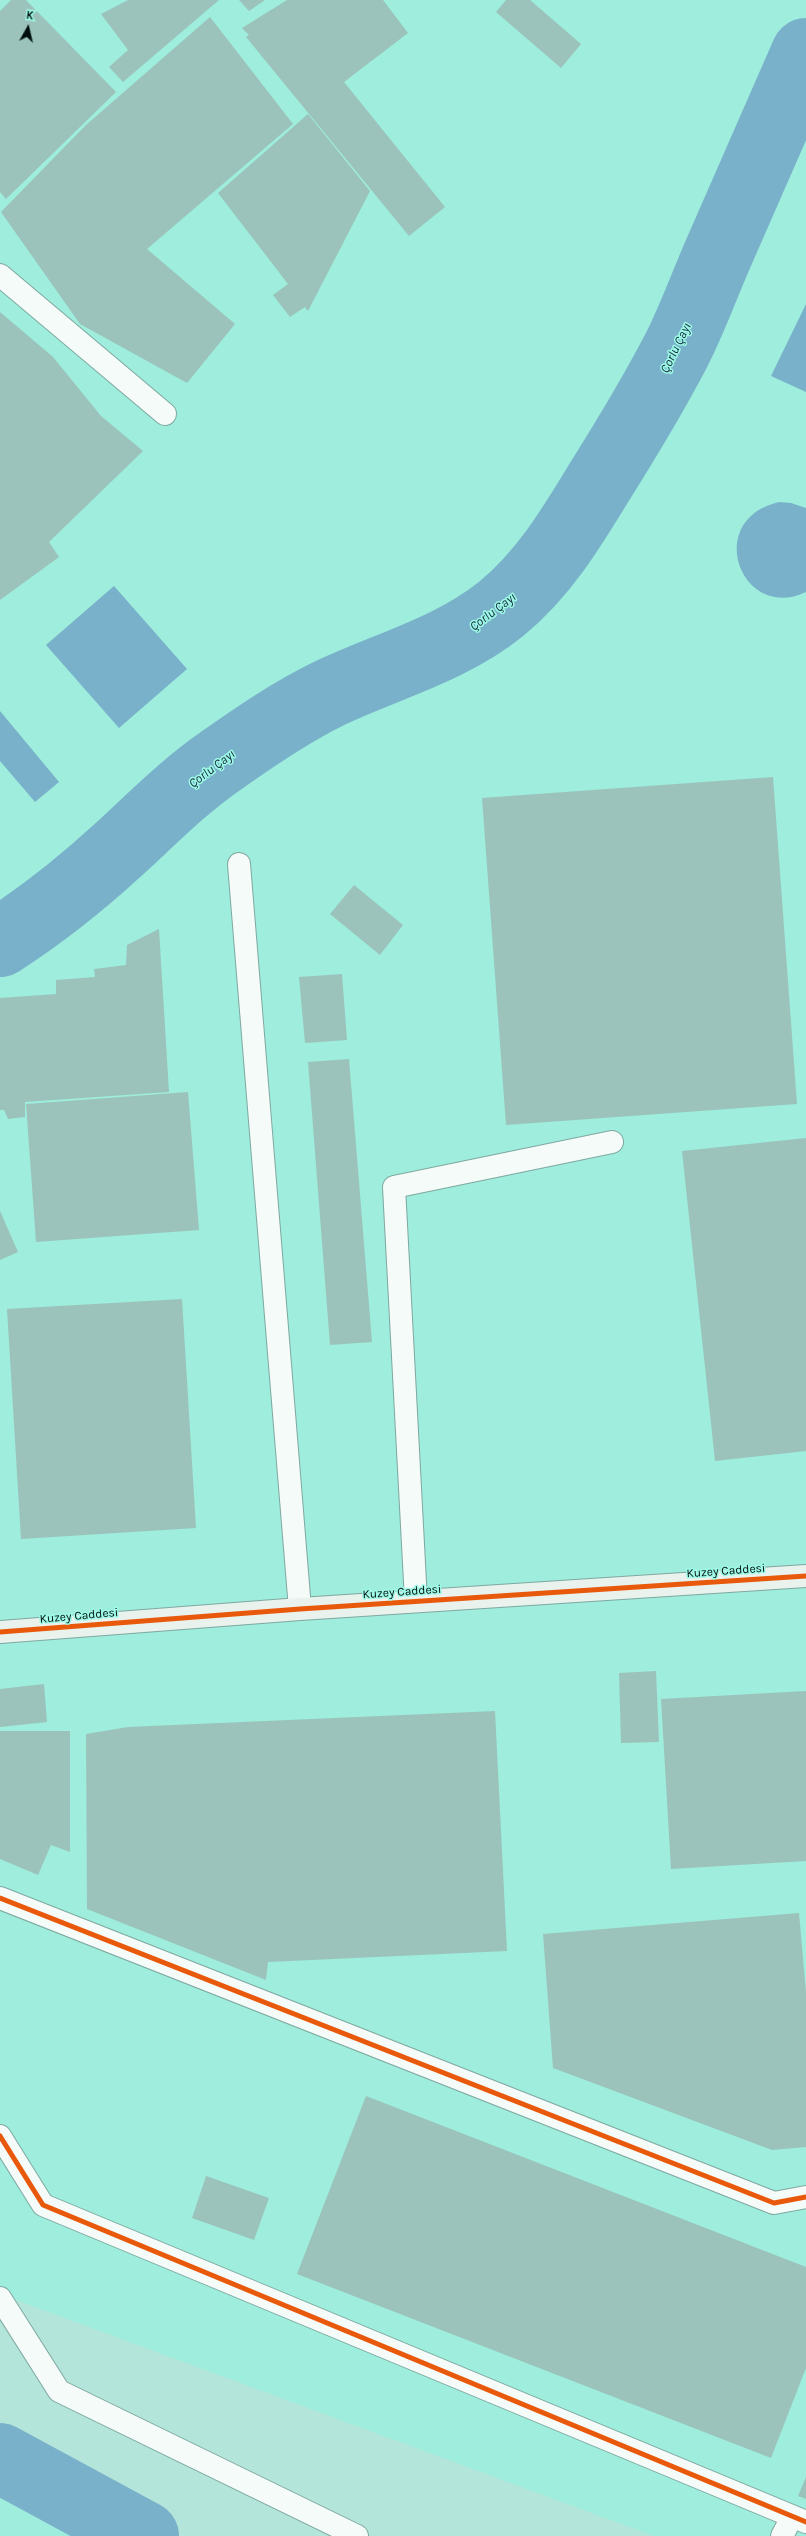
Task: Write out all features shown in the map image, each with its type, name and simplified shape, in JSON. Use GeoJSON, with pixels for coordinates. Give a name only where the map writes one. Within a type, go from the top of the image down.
{"type":"FeatureCollection","features":[{"type":"Feature","properties":{"kind":"street"},"geometry":{"type":"LineString","coordinates":[[0,275],[165,414]]}},
{"type":"Feature","properties":{"kind":"street"},"geometry":{"type":"LineString","coordinates":[[239,864],[300,1609]]}},
{"type":"Feature","properties":{"kind":"street"},"geometry":{"type":"LineString","coordinates":[[416,1601],[394,1187],[612,1142]]}},
{"type":"Feature","properties":{"kind":"street","name":"Kuzey Caddesi"},"geometry":{"type":"LineString","coordinates":[[0,1632],[300,1609],[806,1576]]}},
{"type":"Feature","properties":{"kind":"street"},"geometry":{"type":"LineString","coordinates":[[0,1898],[774,2203],[806,2197]]}},
{"type":"Feature","properties":{"kind":"street"},"geometry":{"type":"LineString","coordinates":[[0,2136],[43,2205],[799,2520],[782,2536]]}},
{"type":"Feature","properties":{"kind":"street"},"geometry":{"type":"LineString","coordinates":[[0,2298],[59,2391],[357,2536]]}},
{"type":"Feature","properties":{"kind":"shaded area"},"geometry":{"type":"Polygon","coordinates":[[[0,0],[806,0],[806,2536],[654,2536],[0,2294],[0,0]]]}},
{"type":"Feature","properties":{"kind":"shaded area"},"geometry":{"type":"Polygon","coordinates":[[[0,2490],[91,2536],[0,2536],[0,2490]]]}},
{"type":"Feature","properties":{"kind":"water"},"geometry":{"type":"Polygon","coordinates":[[[806,304],[806,392],[771,376],[806,304]]]}},
{"type":"Feature","properties":{"kind":"water"},"geometry":{"type":"Polygon","coordinates":[[[779,502],[791,503],[806,508],[806,592],[783,598],[764,594],[749,582],[740,565],[737,547],[742,528],[755,512],[779,502]]]}},
{"type":"Feature","properties":{"kind":"water"},"geometry":{"type":"Polygon","coordinates":[[[114,586],[187,669],[119,728],[46,645],[114,586]]]}},
{"type":"Feature","properties":{"kind":"water"},"geometry":{"type":"Polygon","coordinates":[[[0,711],[59,782],[35,802],[0,761],[0,711]]]}},
{"type":"Feature","properties":{"kind":"building"},"geometry":{"type":"Polygon","coordinates":[[[11,0],[26,0],[116,92],[6,199],[0,192],[0,11],[11,0]]]}},
{"type":"Feature","properties":{"kind":"building"},"geometry":{"type":"Polygon","coordinates":[[[128,0],[219,0],[123,82],[109,67],[128,50],[101,14],[128,0]]]}},
{"type":"Feature","properties":{"kind":"building"},"geometry":{"type":"Polygon","coordinates":[[[239,0],[265,0],[249,11],[239,0]]]}},
{"type":"Feature","properties":{"kind":"building"},"geometry":{"type":"Polygon","coordinates":[[[287,0],[383,0],[408,33],[344,82],[445,207],[409,236],[246,37],[249,35],[242,28],[287,0]]]}},
{"type":"Feature","properties":{"kind":"building"},"geometry":{"type":"Polygon","coordinates":[[[506,0],[530,0],[581,44],[561,68],[496,12],[506,0]]]}},
{"type":"Feature","properties":{"kind":"building"},"geometry":{"type":"Polygon","coordinates":[[[210,17],[293,124],[147,249],[235,324],[187,383],[80,324],[1,212],[86,125],[210,17]]]}},
{"type":"Feature","properties":{"kind":"building"},"geometry":{"type":"Polygon","coordinates":[[[308,114],[370,191],[308,311],[305,307],[290,317],[273,295],[288,284],[218,193],[308,114]]]}},
{"type":"Feature","properties":{"kind":"building"},"geometry":{"type":"Polygon","coordinates":[[[0,312],[53,357],[101,416],[143,451],[49,542],[59,557],[0,600],[0,312]]]}},
{"type":"Feature","properties":{"kind":"building"},"geometry":{"type":"Polygon","coordinates":[[[773,777],[797,1104],[506,1125],[482,798],[773,777]]]}},
{"type":"Feature","properties":{"kind":"building"},"geometry":{"type":"Polygon","coordinates":[[[354,885],[403,925],[380,955],[330,914],[354,885]]]}},
{"type":"Feature","properties":{"kind":"building"},"geometry":{"type":"Polygon","coordinates":[[[159,929],[169,1092],[25,1102],[25,1117],[8,1119],[4,1110],[0,1110],[0,998],[56,994],[56,980],[95,977],[94,969],[126,965],[127,945],[159,929]]]}},
{"type":"Feature","properties":{"kind":"building"},"geometry":{"type":"Polygon","coordinates":[[[342,974],[347,1040],[305,1043],[299,977],[342,974]]]}},
{"type":"Feature","properties":{"kind":"building"},"geometry":{"type":"Polygon","coordinates":[[[349,1059],[372,1342],[330,1345],[308,1062],[349,1059]]]}},
{"type":"Feature","properties":{"kind":"building"},"geometry":{"type":"Polygon","coordinates":[[[188,1092],[199,1230],[36,1242],[26,1104],[188,1092]]]}},
{"type":"Feature","properties":{"kind":"building"},"geometry":{"type":"Polygon","coordinates":[[[806,1138],[806,1451],[715,1461],[682,1151],[806,1138]]]}},
{"type":"Feature","properties":{"kind":"building"},"geometry":{"type":"Polygon","coordinates":[[[0,1211],[18,1252],[0,1260],[0,1211]]]}},
{"type":"Feature","properties":{"kind":"building"},"geometry":{"type":"Polygon","coordinates":[[[182,1299],[196,1528],[21,1539],[7,1309],[182,1299]]]}},
{"type":"Feature","properties":{"kind":"building"},"geometry":{"type":"Polygon","coordinates":[[[656,1671],[659,1742],[621,1743],[619,1673],[656,1671]]]}},
{"type":"Feature","properties":{"kind":"building"},"geometry":{"type":"Polygon","coordinates":[[[44,1684],[47,1722],[0,1727],[0,1689],[44,1684]]]}},
{"type":"Feature","properties":{"kind":"building"},"geometry":{"type":"Polygon","coordinates":[[[806,1691],[806,1861],[671,1869],[661,1699],[806,1691]]]}},
{"type":"Feature","properties":{"kind":"building"},"geometry":{"type":"Polygon","coordinates":[[[495,1711],[507,1951],[268,1962],[266,1980],[87,1909],[86,1734],[128,1727],[495,1711]]]}},
{"type":"Feature","properties":{"kind":"building"},"geometry":{"type":"Polygon","coordinates":[[[0,1731],[70,1731],[70,1852],[51,1845],[38,1875],[0,1859],[0,1731]]]}},
{"type":"Feature","properties":{"kind":"building"},"geometry":{"type":"Polygon","coordinates":[[[799,1913],[806,1992],[806,2147],[772,2150],[553,2068],[543,1934],[799,1913]]]}},
{"type":"Feature","properties":{"kind":"building"},"geometry":{"type":"Polygon","coordinates":[[[366,2096],[806,2267],[806,2368],[771,2458],[297,2274],[366,2096]]]}},
{"type":"Feature","properties":{"kind":"building"},"geometry":{"type":"Polygon","coordinates":[[[206,2176],[269,2198],[254,2240],[192,2218],[206,2176]]]}},
{"type":"Feature","properties":{"kind":"building"},"geometry":{"type":"Polygon","coordinates":[[[806,2477],[806,2499],[798,2496],[806,2477]]]}},
{"type":"Feature","properties":{"kind":"waterway","name":"Çorlu Çayı"},"geometry":{"type":"LineString","coordinates":[[0,942],[46,910],[76,886],[194,781],[248,742],[287,716],[328,694],[439,647],[461,636],[501,609],[531,581],[556,549],[579,515],[640,416],[676,351],[806,53]]}},
{"type":"Feature","properties":{"kind":"waterway"},"geometry":{"type":"LineString","coordinates":[[0,2458],[144,2536]]}},
{"type":"Feature","properties":{"kind":"cycle path"},"geometry":{"type":"LineString","coordinates":[[0,1632],[300,1609],[806,1576]]}},
{"type":"Feature","properties":{"kind":"cycle path"},"geometry":{"type":"LineString","coordinates":[[0,1898],[774,2203],[806,2197]]}},
{"type":"Feature","properties":{"kind":"cycle path"},"geometry":{"type":"LineString","coordinates":[[0,2136],[43,2205],[806,2522]]}}]}
